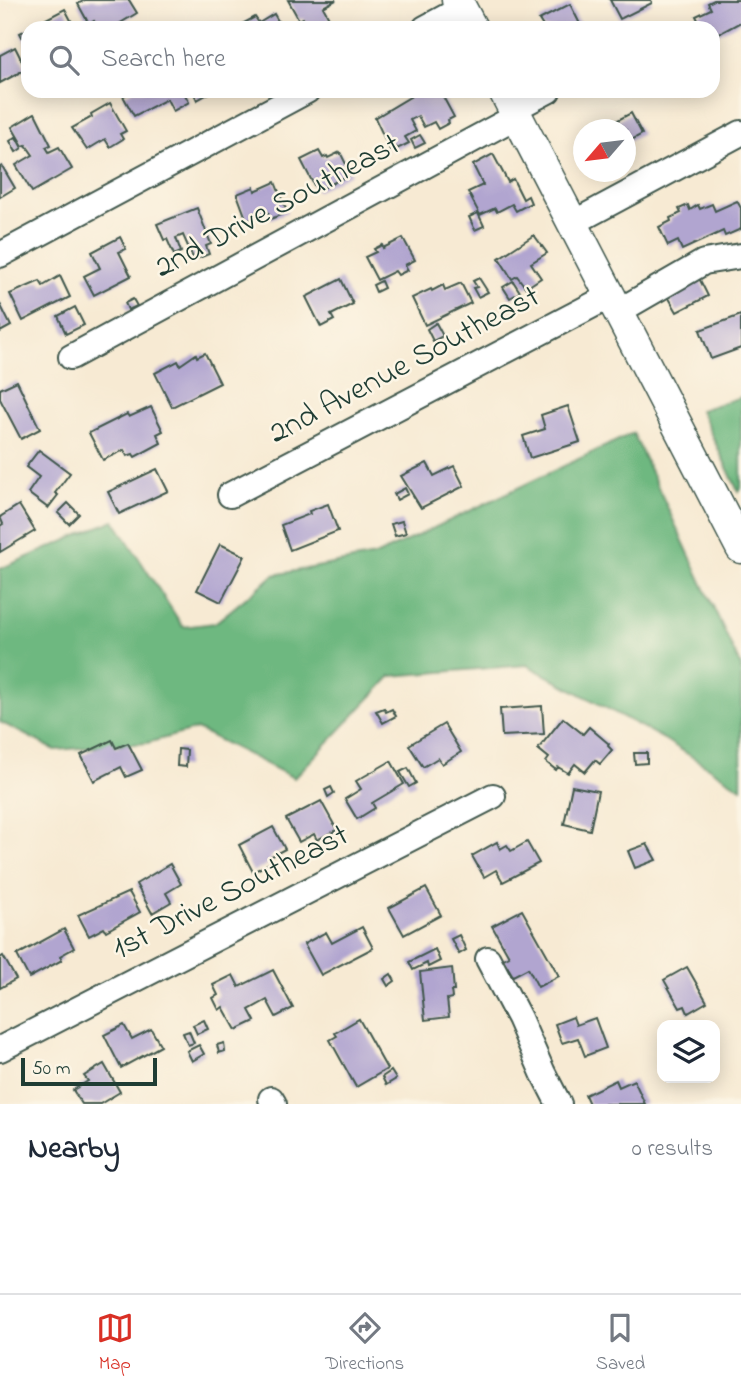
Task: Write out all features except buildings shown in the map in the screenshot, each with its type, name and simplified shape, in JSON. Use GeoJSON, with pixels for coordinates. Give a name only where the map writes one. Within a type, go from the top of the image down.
{"type":"FeatureCollection","features":[{"type":"Feature","properties":{"kind":"main road"},"geometry":{"type":"LineString","coordinates":[[512,105],[741,548]]}},
{"type":"Feature","properties":{"kind":"street"},"geometry":{"type":"LineString","coordinates":[[442,21],[464,12]]}},
{"type":"Feature","properties":{"kind":"street"},"geometry":{"type":"LineString","coordinates":[[0,256],[294,98]]}},
{"type":"Feature","properties":{"kind":"street","name":"2nd Drive Southeast"},"geometry":{"type":"LineString","coordinates":[[71,357],[512,105],[530,98]]}},
{"type":"Feature","properties":{"kind":"street"},"geometry":{"type":"LineString","coordinates":[[573,223],[741,133]]}},
{"type":"Feature","properties":{"kind":"street","name":"2nd Avenue Southeast"},"geometry":{"type":"LineString","coordinates":[[230,495],[615,303],[704,262],[741,256]]}},
{"type":"Feature","properties":{"kind":"street","name":"1st Drive Southeast"},"geometry":{"type":"LineString","coordinates":[[0,1049],[493,796]]}},
{"type":"Feature","properties":{"kind":"street"},"geometry":{"type":"LineString","coordinates":[[488,959],[559,1104]]}},
{"type":"Feature","properties":{"kind":"green space"},"geometry":{"type":"Polygon","coordinates":[[[741,397],[741,488],[738,491],[700,410],[741,397]]]}},
{"type":"Feature","properties":{"kind":"green space"},"geometry":{"type":"Polygon","coordinates":[[[633,433],[741,667],[741,788],[664,739],[527,665],[391,676],[294,778],[197,729],[147,743],[55,750],[0,722],[0,569],[114,520],[183,627],[215,623],[274,575],[375,556],[633,433]]]}}]}
